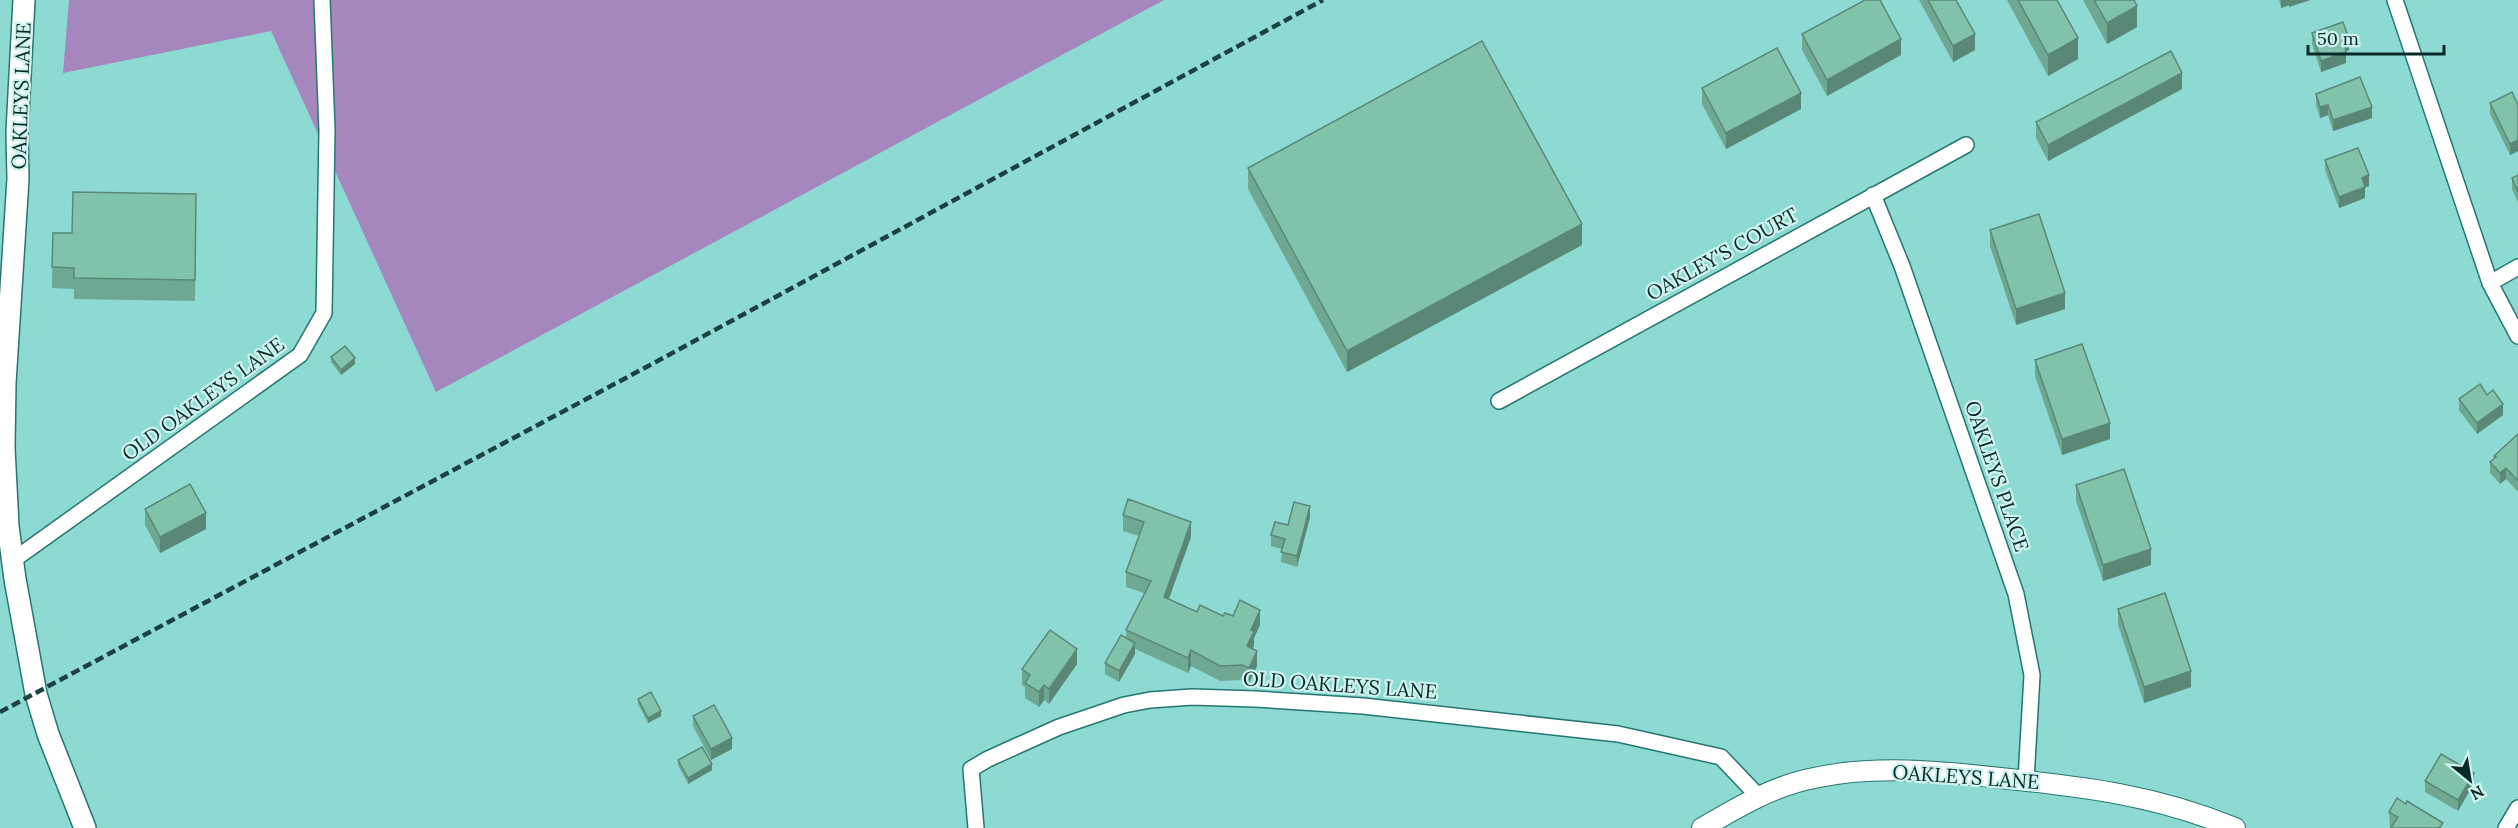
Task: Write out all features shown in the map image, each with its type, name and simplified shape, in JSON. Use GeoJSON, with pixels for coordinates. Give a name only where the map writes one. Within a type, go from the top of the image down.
{"type":"FeatureCollection","features":[{"type":"Feature","properties":{"kind":"main road","name":"OAKLEYS LANE"},"geometry":{"type":"LineString","coordinates":[[24,0],[17,132],[18,179],[5,383],[4,448],[12,561],[36,694],[48,734],[85,828]]}},
{"type":"Feature","properties":{"kind":"street","name":"OLD OAKLEYS LANE"},"geometry":{"type":"LineString","coordinates":[[12,561],[300,355],[324,313],[327,130],[322,0]]}},
{"type":"Feature","properties":{"kind":"street"},"geometry":{"type":"LineString","coordinates":[[2395,0],[2490,283],[2509,323],[2518,336]]}},
{"type":"Feature","properties":{"kind":"street","name":"OAKLEY'S COURT"},"geometry":{"type":"LineString","coordinates":[[1498,400],[1966,145]]}},
{"type":"Feature","properties":{"kind":"street","name":"OAKLEYS PLACE"},"geometry":{"type":"LineString","coordinates":[[1873,195],[1902,266],[2016,594],[2032,675],[2025,780]]}},
{"type":"Feature","properties":{"kind":"street"},"geometry":{"type":"LineString","coordinates":[[2490,283],[2518,267]]}},
{"type":"Feature","properties":{"kind":"street","name":"OLD OAKLEYS LANE"},"geometry":{"type":"LineString","coordinates":[[976,828],[971,769],[1059,727],[1103,711],[1150,700],[1192,697],[1364,706],[1618,734],[1721,757],[1758,796]]}},
{"type":"Feature","properties":{"kind":"street","name":"OAKLEYS LANE"},"geometry":{"type":"LineString","coordinates":[[1702,828],[1758,796],[1812,778],[1869,771],[1957,773],[2144,797],[2209,817],[2235,828]]}},
{"type":"Feature","properties":{"kind":"street"},"geometry":{"type":"LineString","coordinates":[[2506,828],[2518,808]]}},
{"type":"Feature","properties":{"kind":"shaded area"},"geometry":{"type":"Polygon","coordinates":[[[69,0],[1164,0],[436,392],[271,31],[63,73],[69,0]]]}},
{"type":"Feature","properties":{"kind":"building"},"geometry":{"type":"Polygon","coordinates":[[[1865,0],[1880,0],[1901,39],[1827,80],[1802,34],[1865,0]]]}},
{"type":"Feature","properties":{"kind":"building"},"geometry":{"type":"Polygon","coordinates":[[[1928,0],[1956,0],[1975,34],[1953,46],[1928,0]]]}},
{"type":"Feature","properties":{"kind":"building"},"geometry":{"type":"Polygon","coordinates":[[[2018,0],[2057,0],[2078,38],[2048,55],[2018,0]]]}},
{"type":"Feature","properties":{"kind":"building"},"geometry":{"type":"Polygon","coordinates":[[[2094,0],[2134,0],[2137,6],[2107,23],[2094,0]]]}},
{"type":"Feature","properties":{"kind":"building"},"geometry":{"type":"Polygon","coordinates":[[[2343,22],[2349,39],[2344,41],[2346,52],[2321,61],[2312,33],[2343,22]]]}},
{"type":"Feature","properties":{"kind":"building"},"geometry":{"type":"Polygon","coordinates":[[[1482,41],[1582,224],[1347,351],[1248,168],[1482,41]]]}},
{"type":"Feature","properties":{"kind":"building"},"geometry":{"type":"Polygon","coordinates":[[[1777,48],[1801,93],[1726,133],[1702,88],[1777,48]]]}},
{"type":"Feature","properties":{"kind":"building"},"geometry":{"type":"Polygon","coordinates":[[[2171,51],[2182,73],[2048,145],[2036,122],[2171,51]]]}},
{"type":"Feature","properties":{"kind":"building"},"geometry":{"type":"Polygon","coordinates":[[[2360,77],[2372,107],[2333,120],[2328,105],[2320,107],[2316,94],[2360,77]]]}},
{"type":"Feature","properties":{"kind":"building"},"geometry":{"type":"Polygon","coordinates":[[[2512,92],[2518,105],[2518,140],[2510,144],[2490,103],[2512,92]]]}},
{"type":"Feature","properties":{"kind":"building"},"geometry":{"type":"Polygon","coordinates":[[[2358,148],[2369,175],[2362,178],[2365,187],[2339,197],[2325,160],[2358,148]]]}},
{"type":"Feature","properties":{"kind":"building"},"geometry":{"type":"Polygon","coordinates":[[[2518,175],[2518,192],[2512,178],[2518,175]]]}},
{"type":"Feature","properties":{"kind":"building"},"geometry":{"type":"Polygon","coordinates":[[[73,192],[196,194],[195,280],[74,278],[74,268],[52,267],[53,233],[72,233],[73,192]]]}},
{"type":"Feature","properties":{"kind":"building"},"geometry":{"type":"Polygon","coordinates":[[[2039,214],[2065,293],[2016,309],[1990,230],[2039,214]]]}},
{"type":"Feature","properties":{"kind":"building"},"geometry":{"type":"Polygon","coordinates":[[[2082,344],[2110,423],[2062,439],[2035,360],[2082,344]]]}},
{"type":"Feature","properties":{"kind":"building"},"geometry":{"type":"Polygon","coordinates":[[[345,346],[355,358],[341,370],[331,357],[345,346]]]}},
{"type":"Feature","properties":{"kind":"building"},"geometry":{"type":"Polygon","coordinates":[[[2480,384],[2487,395],[2493,390],[2503,404],[2477,423],[2459,399],[2480,384]]]}},
{"type":"Feature","properties":{"kind":"building"},"geometry":{"type":"Polygon","coordinates":[[[2518,434],[2517,480],[2506,468],[2500,473],[2490,462],[2518,434]]]}},
{"type":"Feature","properties":{"kind":"building"},"geometry":{"type":"Polygon","coordinates":[[[2124,469],[2151,549],[2103,565],[2076,485],[2124,469]]]}},
{"type":"Feature","properties":{"kind":"building"},"geometry":{"type":"Polygon","coordinates":[[[190,484],[206,513],[160,537],[145,509],[190,484]]]}},
{"type":"Feature","properties":{"kind":"building"},"geometry":{"type":"Polygon","coordinates":[[[1128,499],[1191,522],[1164,597],[1197,612],[1200,605],[1223,616],[1225,613],[1233,616],[1240,600],[1260,610],[1247,646],[1257,651],[1249,668],[1242,665],[1220,666],[1191,650],[1188,658],[1126,630],[1151,581],[1126,572],[1144,522],[1123,515],[1128,499]]]}},
{"type":"Feature","properties":{"kind":"building"},"geometry":{"type":"Polygon","coordinates":[[[1294,502],[1310,506],[1297,556],[1281,552],[1285,539],[1271,535],[1275,522],[1288,525],[1294,502]]]}},
{"type":"Feature","properties":{"kind":"building"},"geometry":{"type":"Polygon","coordinates":[[[2165,593],[2191,671],[2144,687],[2118,609],[2165,593]]]}},
{"type":"Feature","properties":{"kind":"building"},"geometry":{"type":"Polygon","coordinates":[[[1050,630],[1077,649],[1049,689],[1044,685],[1039,692],[1025,683],[1030,675],[1022,669],[1050,630]]]}},
{"type":"Feature","properties":{"kind":"building"},"geometry":{"type":"Polygon","coordinates":[[[1121,635],[1135,643],[1119,671],[1105,663],[1121,635]]]}},
{"type":"Feature","properties":{"kind":"building"},"geometry":{"type":"Polygon","coordinates":[[[651,692],[661,711],[648,718],[638,699],[651,692]]]}},
{"type":"Feature","properties":{"kind":"building"},"geometry":{"type":"Polygon","coordinates":[[[714,705],[732,738],[711,749],[693,716],[714,705]]]}},
{"type":"Feature","properties":{"kind":"building"},"geometry":{"type":"Polygon","coordinates":[[[702,747],[712,764],[688,778],[678,760],[702,747]]]}},
{"type":"Feature","properties":{"kind":"building"},"geometry":{"type":"Polygon","coordinates":[[[2441,754],[2474,773],[2458,800],[2425,781],[2441,754]]]}},
{"type":"Feature","properties":{"kind":"building"},"geometry":{"type":"Polygon","coordinates":[[[2397,798],[2406,804],[2407,801],[2443,823],[2439,828],[2391,828],[2398,817],[2389,812],[2397,798]]]}},
{"type":"Feature","properties":{"kind":"railway"},"geometry":{"type":"LineString","coordinates":[[0,712],[652,364],[1323,0]]}}]}
